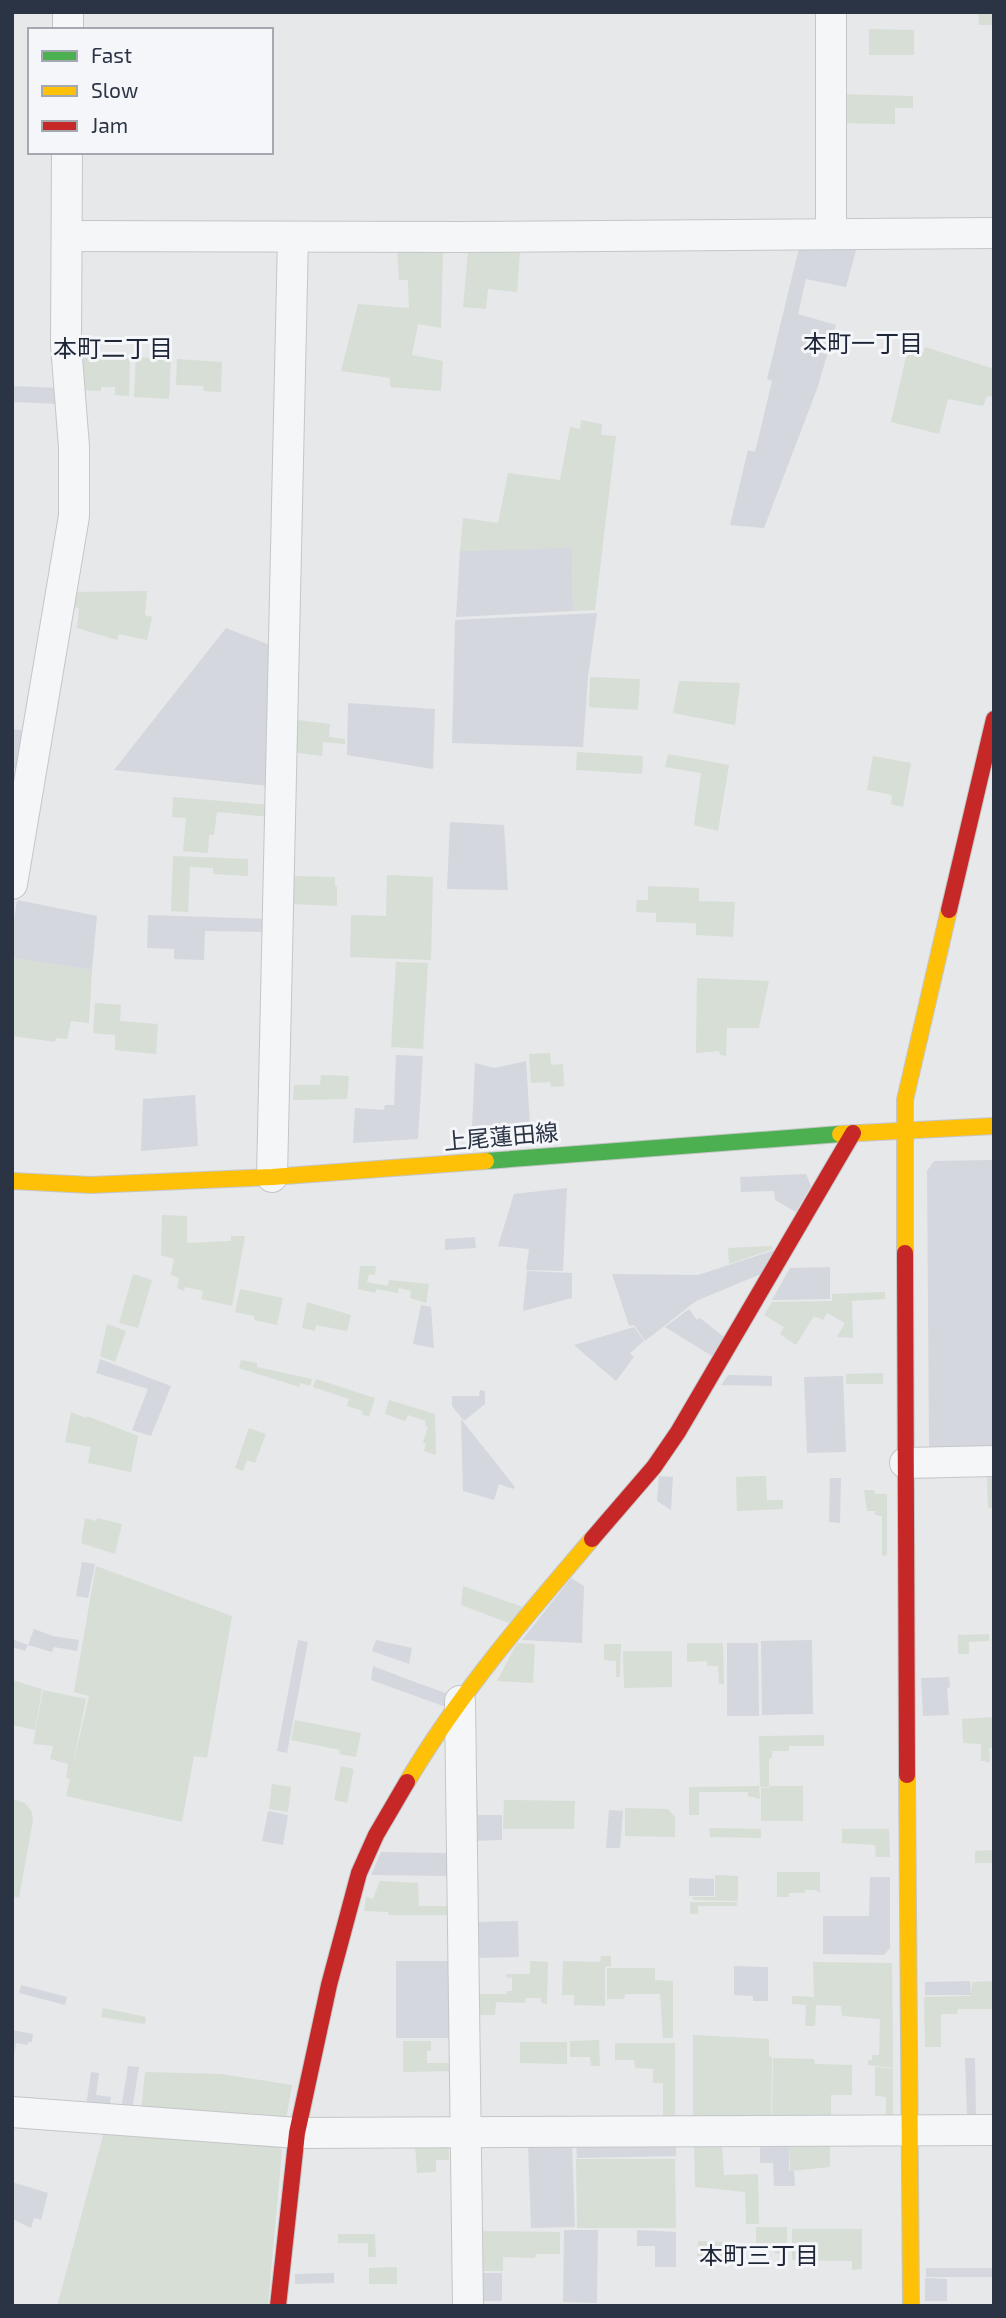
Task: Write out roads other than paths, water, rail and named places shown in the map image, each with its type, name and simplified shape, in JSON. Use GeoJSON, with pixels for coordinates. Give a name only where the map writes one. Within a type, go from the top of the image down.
{"type":"FeatureCollection","features":[{"type":"Feature","properties":{"kind":"street"},"geometry":{"type":"LineString","coordinates":[[831,12],[831,234]]}},
{"type":"Feature","properties":{"kind":"street"},"geometry":{"type":"LineString","coordinates":[[12,884],[74,516],[74,447],[66,345],[67,154]]}},
{"type":"Feature","properties":{"kind":"street"},"geometry":{"type":"LineString","coordinates":[[67,236],[994,233]]}},
{"type":"Feature","properties":{"kind":"street"},"geometry":{"type":"LineString","coordinates":[[272,1177],[293,237]]}},
{"type":"Feature","properties":{"kind":"street"},"geometry":{"type":"LineString","coordinates":[[911,2306],[905,1100],[994,719]]}},
{"type":"Feature","properties":{"kind":"street","name":"上尾蓮田線"},"geometry":{"type":"LineString","coordinates":[[12,1181],[91,1185],[272,1177],[853,1133],[994,1126]]}},
{"type":"Feature","properties":{"kind":"street"},"geometry":{"type":"LineString","coordinates":[[278,2306],[296,2133],[329,1985],[359,1874],[376,1835],[460,1701],[531,1610],[654,1467],[678,1432],[853,1133]]}},
{"type":"Feature","properties":{"kind":"street"},"geometry":{"type":"LineString","coordinates":[[905,1464],[994,1461]]}},
{"type":"Feature","properties":{"kind":"street"},"geometry":{"type":"LineString","coordinates":[[460,1701],[468,2306]]}},
{"type":"Feature","properties":{"kind":"street"},"geometry":{"type":"LineString","coordinates":[[12,2112],[296,2133],[994,2130]]}},
{"type":"Feature","properties":{"kind":"district","name":"本町一丁目"},"geometry":{"type":"Point","coordinates":[863,344]}},
{"type":"Feature","properties":{"kind":"district","name":"本町二丁目"},"geometry":{"type":"Point","coordinates":[113,349]}},
{"type":"Feature","properties":{"kind":"district","name":"本町三丁目"},"geometry":{"type":"Point","coordinates":[759,2256]}}]}
